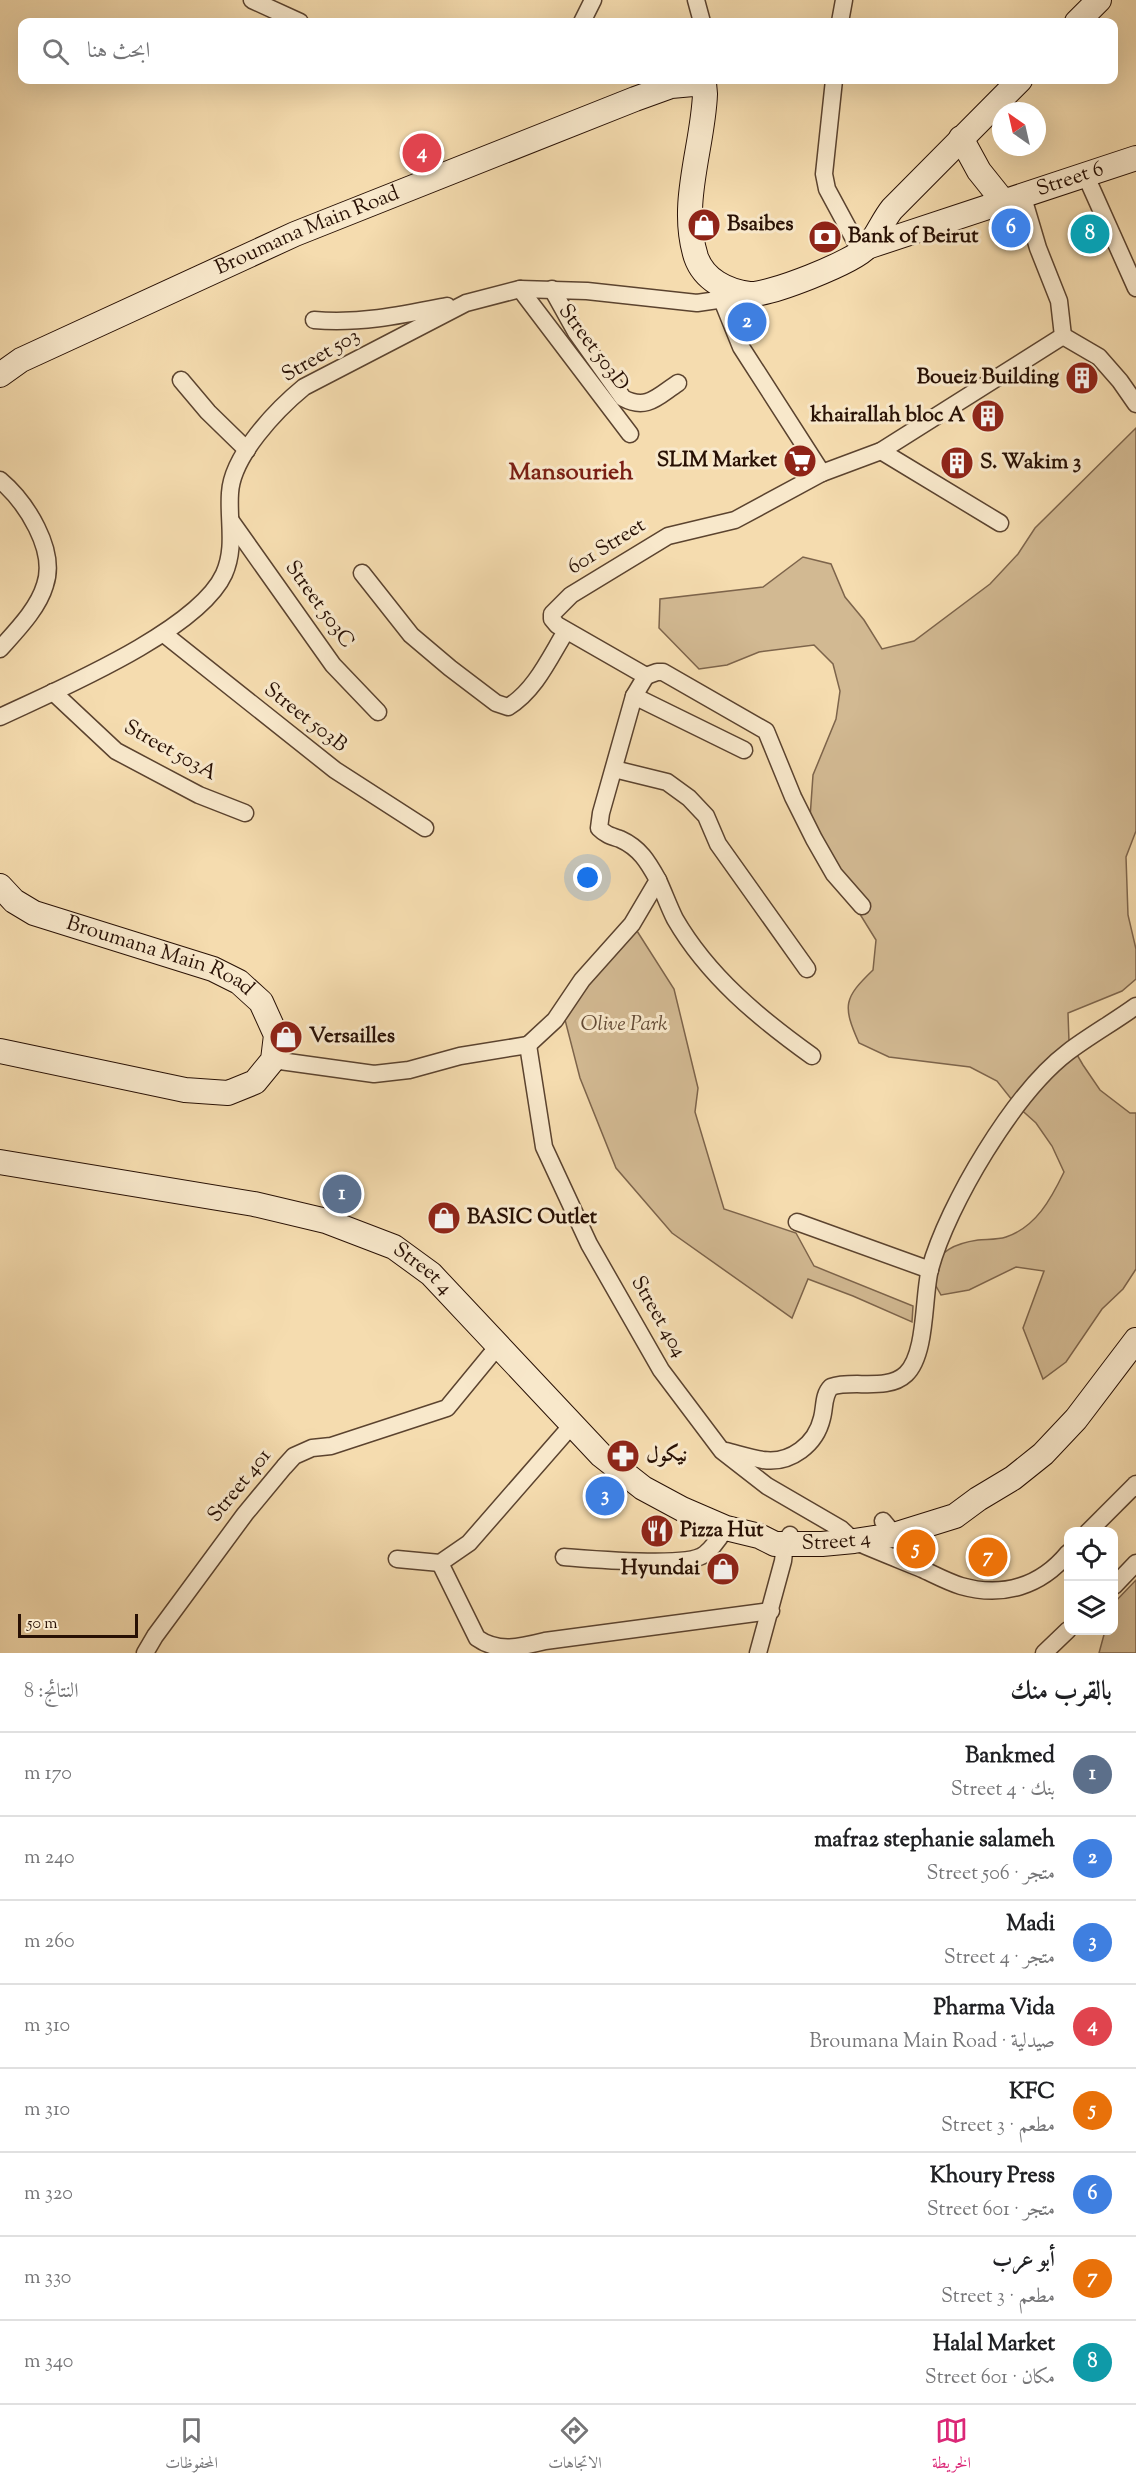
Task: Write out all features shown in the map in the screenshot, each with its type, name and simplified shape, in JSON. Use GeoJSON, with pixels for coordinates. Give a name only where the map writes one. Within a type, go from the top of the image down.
{"type":"FeatureCollection","features":[{"type":"Feature","properties":{"kind":"street"},"geometry":{"type":"LineString","coordinates":[[252,0],[291,18]]}},
{"type":"Feature","properties":{"kind":"street"},"geometry":{"type":"LineString","coordinates":[[584,18],[593,0]]}},
{"type":"Feature","properties":{"kind":"street"},"geometry":{"type":"LineString","coordinates":[[696,0],[701,18]]}},
{"type":"Feature","properties":{"kind":"street"},"geometry":{"type":"LineString","coordinates":[[841,18],[844,0]]}},
{"type":"Feature","properties":{"kind":"street"},"geometry":{"type":"LineString","coordinates":[[1081,18],[1099,0]]}},
{"type":"Feature","properties":{"kind":"street","name":"Broumana Main Road"},"geometry":{"type":"LineString","coordinates":[[0,375],[21,360],[295,234],[635,99],[670,86],[684,84]]}},
{"type":"Feature","properties":{"kind":"street","name":"Broumana Main Road"},"geometry":{"type":"LineString","coordinates":[[704,84],[705,110],[692,203],[691,232],[696,258],[704,272],[713,281],[724,287],[752,294]]}},
{"type":"Feature","properties":{"kind":"street"},"geometry":{"type":"LineString","coordinates":[[834,84],[825,174],[827,189],[864,250]]}},
{"type":"Feature","properties":{"kind":"street"},"geometry":{"type":"LineString","coordinates":[[752,294],[808,278],[864,250],[880,223],[905,194],[1016,84]]}},
{"type":"Feature","properties":{"kind":"street"},"geometry":{"type":"LineString","coordinates":[[961,138],[979,171],[1013,198],[1038,248],[1059,301],[1063,336],[1099,357],[1136,404]]}},
{"type":"Feature","properties":{"kind":"street","name":"Street 6"},"geometry":{"type":"LineString","coordinates":[[864,250],[932,225],[1136,158]]}},
{"type":"Feature","properties":{"kind":"street"},"geometry":{"type":"LineString","coordinates":[[1085,174],[1136,288]]}},
{"type":"Feature","properties":{"kind":"street"},"geometry":{"type":"LineString","coordinates":[[905,194],[916,212],[932,225]]}},
{"type":"Feature","properties":{"kind":"street","name":"Street 503"},"geometry":{"type":"LineString","coordinates":[[0,717],[164,634],[191,614],[223,575],[232,540],[230,492],[234,472],[247,450],[285,403],[304,387],[466,303],[520,289],[552,289],[697,303],[752,294]]}},
{"type":"Feature","properties":{"kind":"street","name":"Street 503D"},"geometry":{"type":"LineString","coordinates":[[520,289],[630,434]]}},
{"type":"Feature","properties":{"kind":"street"},"geometry":{"type":"LineString","coordinates":[[552,289],[576,332],[623,398],[634,404],[644,405],[678,383]]}},
{"type":"Feature","properties":{"kind":"street"},"geometry":{"type":"LineString","coordinates":[[722,300],[741,347],[822,473]]}},
{"type":"Feature","properties":{"kind":"street"},"geometry":{"type":"LineString","coordinates":[[314,320],[379,320],[466,303]]}},
{"type":"Feature","properties":{"kind":"street","name":"601 Street"},"geometry":{"type":"LineString","coordinates":[[566,631],[552,619],[552,614],[561,603],[651,545],[679,532],[735,520],[822,473],[881,451],[1063,336]]}},
{"type":"Feature","properties":{"kind":"street"},"geometry":{"type":"LineString","coordinates":[[181,380],[208,412],[247,450]]}},
{"type":"Feature","properties":{"kind":"street"},"geometry":{"type":"LineString","coordinates":[[881,451],[1000,523]]}},
{"type":"Feature","properties":{"kind":"street"},"geometry":{"type":"LineString","coordinates":[[0,480],[16,494],[36,527],[47,552],[46,585],[25,622],[0,649]]}},
{"type":"Feature","properties":{"kind":"street","name":"Street 503C"},"geometry":{"type":"LineString","coordinates":[[231,520],[333,664],[378,712]]}},
{"type":"Feature","properties":{"kind":"street"},"geometry":{"type":"LineString","coordinates":[[362,573],[411,635],[496,704],[508,707],[519,701],[566,631],[646,676]]}},
{"type":"Feature","properties":{"kind":"street","name":"Street 503B"},"geometry":{"type":"LineString","coordinates":[[164,634],[335,770],[425,828]]}},
{"type":"Feature","properties":{"kind":"street"},"geometry":{"type":"LineString","coordinates":[[812,1056],[738,998],[710,968],[675,919],[646,857],[621,840],[606,835],[599,828],[601,813],[634,696],[646,676],[663,672],[766,731],[793,797],[814,839],[834,874],[862,906]]}},
{"type":"Feature","properties":{"kind":"street","name":"Street 503A"},"geometry":{"type":"LineString","coordinates":[[53,692],[116,751],[199,795],[245,813]]}},
{"type":"Feature","properties":{"kind":"street"},"geometry":{"type":"LineString","coordinates":[[634,696],[744,750]]}},
{"type":"Feature","properties":{"kind":"street"},"geometry":{"type":"LineString","coordinates":[[614,769],[667,782],[689,798],[706,816],[718,844],[807,969]]}},
{"type":"Feature","properties":{"kind":"street"},"geometry":{"type":"LineString","coordinates":[[0,1051],[185,1090],[228,1093],[255,1082],[273,1059],[375,1074],[409,1071],[460,1056],[528,1045],[555,1020],[582,980],[632,924],[658,880]]}},
{"type":"Feature","properties":{"kind":"street","name":"Broumana Main Road"},"geometry":{"type":"LineString","coordinates":[[0,886],[14,901],[34,913],[213,969],[239,982],[261,1002],[276,1035],[273,1059]]}},
{"type":"Feature","properties":{"kind":"street"},"geometry":{"type":"LineString","coordinates":[[722,1451],[765,1460],[792,1455],[809,1444],[815,1437],[821,1421],[826,1393],[831,1387],[890,1381],[904,1376],[914,1364],[927,1305],[930,1270],[965,1183],[1030,1090],[1067,1053],[1136,1006]]}},
{"type":"Feature","properties":{"kind":"street","name":"Street 404"},"geometry":{"type":"LineString","coordinates":[[528,1045],[544,1147],[589,1244],[619,1292],[652,1357],[722,1451],[767,1486],[847,1535],[959,1586],[978,1590],[1003,1591],[1045,1576],[1064,1557]]}},
{"type":"Feature","properties":{"kind":"street","name":"Street 4"},"geometry":{"type":"LineString","coordinates":[[0,1162],[254,1204],[326,1221],[394,1247],[431,1274],[601,1455],[643,1488],[682,1509],[726,1528],[759,1536],[775,1544],[788,1539],[847,1535],[955,1516],[1013,1478],[1059,1437],[1076,1419],[1136,1340]]}},
{"type":"Feature","properties":{"kind":"street"},"geometry":{"type":"LineString","coordinates":[[797,1222],[930,1270]]}},
{"type":"Feature","properties":{"kind":"street","name":"Street 401"},"geometry":{"type":"LineString","coordinates":[[145,1653],[239,1522],[294,1456],[312,1448],[331,1446],[447,1408],[498,1346]]}},
{"type":"Feature","properties":{"kind":"street"},"geometry":{"type":"LineString","coordinates":[[397,1559],[440,1563],[469,1544],[572,1425]]}},
{"type":"Feature","properties":{"kind":"street"},"geometry":{"type":"LineString","coordinates":[[1093,1527],[1136,1484]]}},
{"type":"Feature","properties":{"kind":"street"},"geometry":{"type":"LineString","coordinates":[[564,1557],[630,1561],[689,1559],[707,1553],[726,1528]]}},
{"type":"Feature","properties":{"kind":"street"},"geometry":{"type":"LineString","coordinates":[[889,1528],[924,1570]]}},
{"type":"Feature","properties":{"kind":"street"},"geometry":{"type":"LineString","coordinates":[[759,1653],[788,1539]]}},
{"type":"Feature","properties":{"kind":"street"},"geometry":{"type":"LineString","coordinates":[[440,1563],[477,1638],[498,1647],[514,1649],[544,1641],[771,1611]]}},
{"type":"Feature","properties":{"kind":"street"},"geometry":{"type":"LineString","coordinates":[[1118,1581],[1136,1563]]}},
{"type":"Feature","properties":{"kind":"street"},"geometry":{"type":"LineString","coordinates":[[1044,1653],[1064,1634]]}},
{"type":"Feature","properties":{"kind":"green space"},"geometry":{"type":"Polygon","coordinates":[[[1136,428],[1136,831],[1126,857],[1128,915],[1136,949],[1136,979],[1122,991],[1068,1013],[1069,1041],[1100,1090],[1130,1113],[1136,1113],[1136,1269],[1123,1289],[1102,1309],[1066,1362],[1043,1379],[1023,1328],[1044,1271],[1016,1267],[969,1290],[941,1295],[927,1270],[943,1253],[954,1246],[978,1240],[1006,1237],[1034,1219],[1048,1202],[1064,1172],[1052,1146],[1036,1123],[1016,1105],[997,1081],[970,1067],[889,1057],[859,1043],[850,1020],[848,1011],[851,995],[873,970],[876,940],[809,832],[813,775],[836,719],[840,691],[833,664],[814,645],[759,652],[727,665],[699,669],[659,628],[660,599],[763,587],[803,557],[831,564],[845,597],[864,620],[882,649],[914,641],[990,584],[1018,554],[1035,528],[1136,428]]]}},
{"type":"Feature","properties":{"kind":"green space","name":"Olive Park"},"geometry":{"type":"Polygon","coordinates":[[[637,931],[674,989],[698,1088],[695,1112],[724,1209],[796,1233],[814,1266],[913,1306],[912,1322],[808,1279],[792,1318],[672,1233],[616,1168],[580,1078],[563,1012],[618,937],[637,931]]]}},
{"type":"Feature","properties":{"kind":"green space"},"geometry":{"type":"Polygon","coordinates":[[[1136,1580],[1136,1653],[1099,1653],[1104,1635],[1118,1635],[1118,1599],[1136,1580]]]}},
{"type":"Feature","properties":{"kind":"place","name":"Pharma Vida"},"geometry":{"type":"Point","coordinates":[422,153]}},
{"type":"Feature","properties":{"kind":"place","name":"Bsaibes"},"geometry":{"type":"Point","coordinates":[704,225]}},
{"type":"Feature","properties":{"kind":"place","name":"Khoury Press"},"geometry":{"type":"Point","coordinates":[1011,228]}},
{"type":"Feature","properties":{"kind":"place","name":"Halal Market"},"geometry":{"type":"Point","coordinates":[1090,234]}},
{"type":"Feature","properties":{"kind":"place","name":"Bank of Beirut"},"geometry":{"type":"Point","coordinates":[825,237]}},
{"type":"Feature","properties":{"kind":"place","name":"mafra2 stephanie salameh"},"geometry":{"type":"Point","coordinates":[747,322]}},
{"type":"Feature","properties":{"kind":"place","name":"Boueiz Building"},"geometry":{"type":"Point","coordinates":[1082,378]}},
{"type":"Feature","properties":{"kind":"place","name":"khairallah bloc A"},"geometry":{"type":"Point","coordinates":[988,416]}},
{"type":"Feature","properties":{"kind":"place","name":"SLIM Market"},"geometry":{"type":"Point","coordinates":[800,461]}},
{"type":"Feature","properties":{"kind":"place","name":"S. Wakim 3"},"geometry":{"type":"Point","coordinates":[957,463]}},
{"type":"Feature","properties":{"kind":"place","name":"Versailles"},"geometry":{"type":"Point","coordinates":[286,1037]}},
{"type":"Feature","properties":{"kind":"place","name":"Bankmed"},"geometry":{"type":"Point","coordinates":[342,1194]}},
{"type":"Feature","properties":{"kind":"place","name":"BASIC Outlet"},"geometry":{"type":"Point","coordinates":[444,1218]}},
{"type":"Feature","properties":{"kind":"place","name":"نيكول"},"geometry":{"type":"Point","coordinates":[623,1456]}},
{"type":"Feature","properties":{"kind":"place","name":"Madi"},"geometry":{"type":"Point","coordinates":[605,1496]}},
{"type":"Feature","properties":{"kind":"place","name":"Pizza Hut"},"geometry":{"type":"Point","coordinates":[657,1531]}},
{"type":"Feature","properties":{"kind":"place","name":"KFC"},"geometry":{"type":"Point","coordinates":[916,1549]}},
{"type":"Feature","properties":{"kind":"place","name":"أبو عرب"},"geometry":{"type":"Point","coordinates":[988,1557]}},
{"type":"Feature","properties":{"kind":"place","name":"Hyundai"},"geometry":{"type":"Point","coordinates":[723,1569]}},
{"type":"Feature","properties":{"kind":"district","name":"Mansourieh"},"geometry":{"type":"Point","coordinates":[571,473]}}]}
